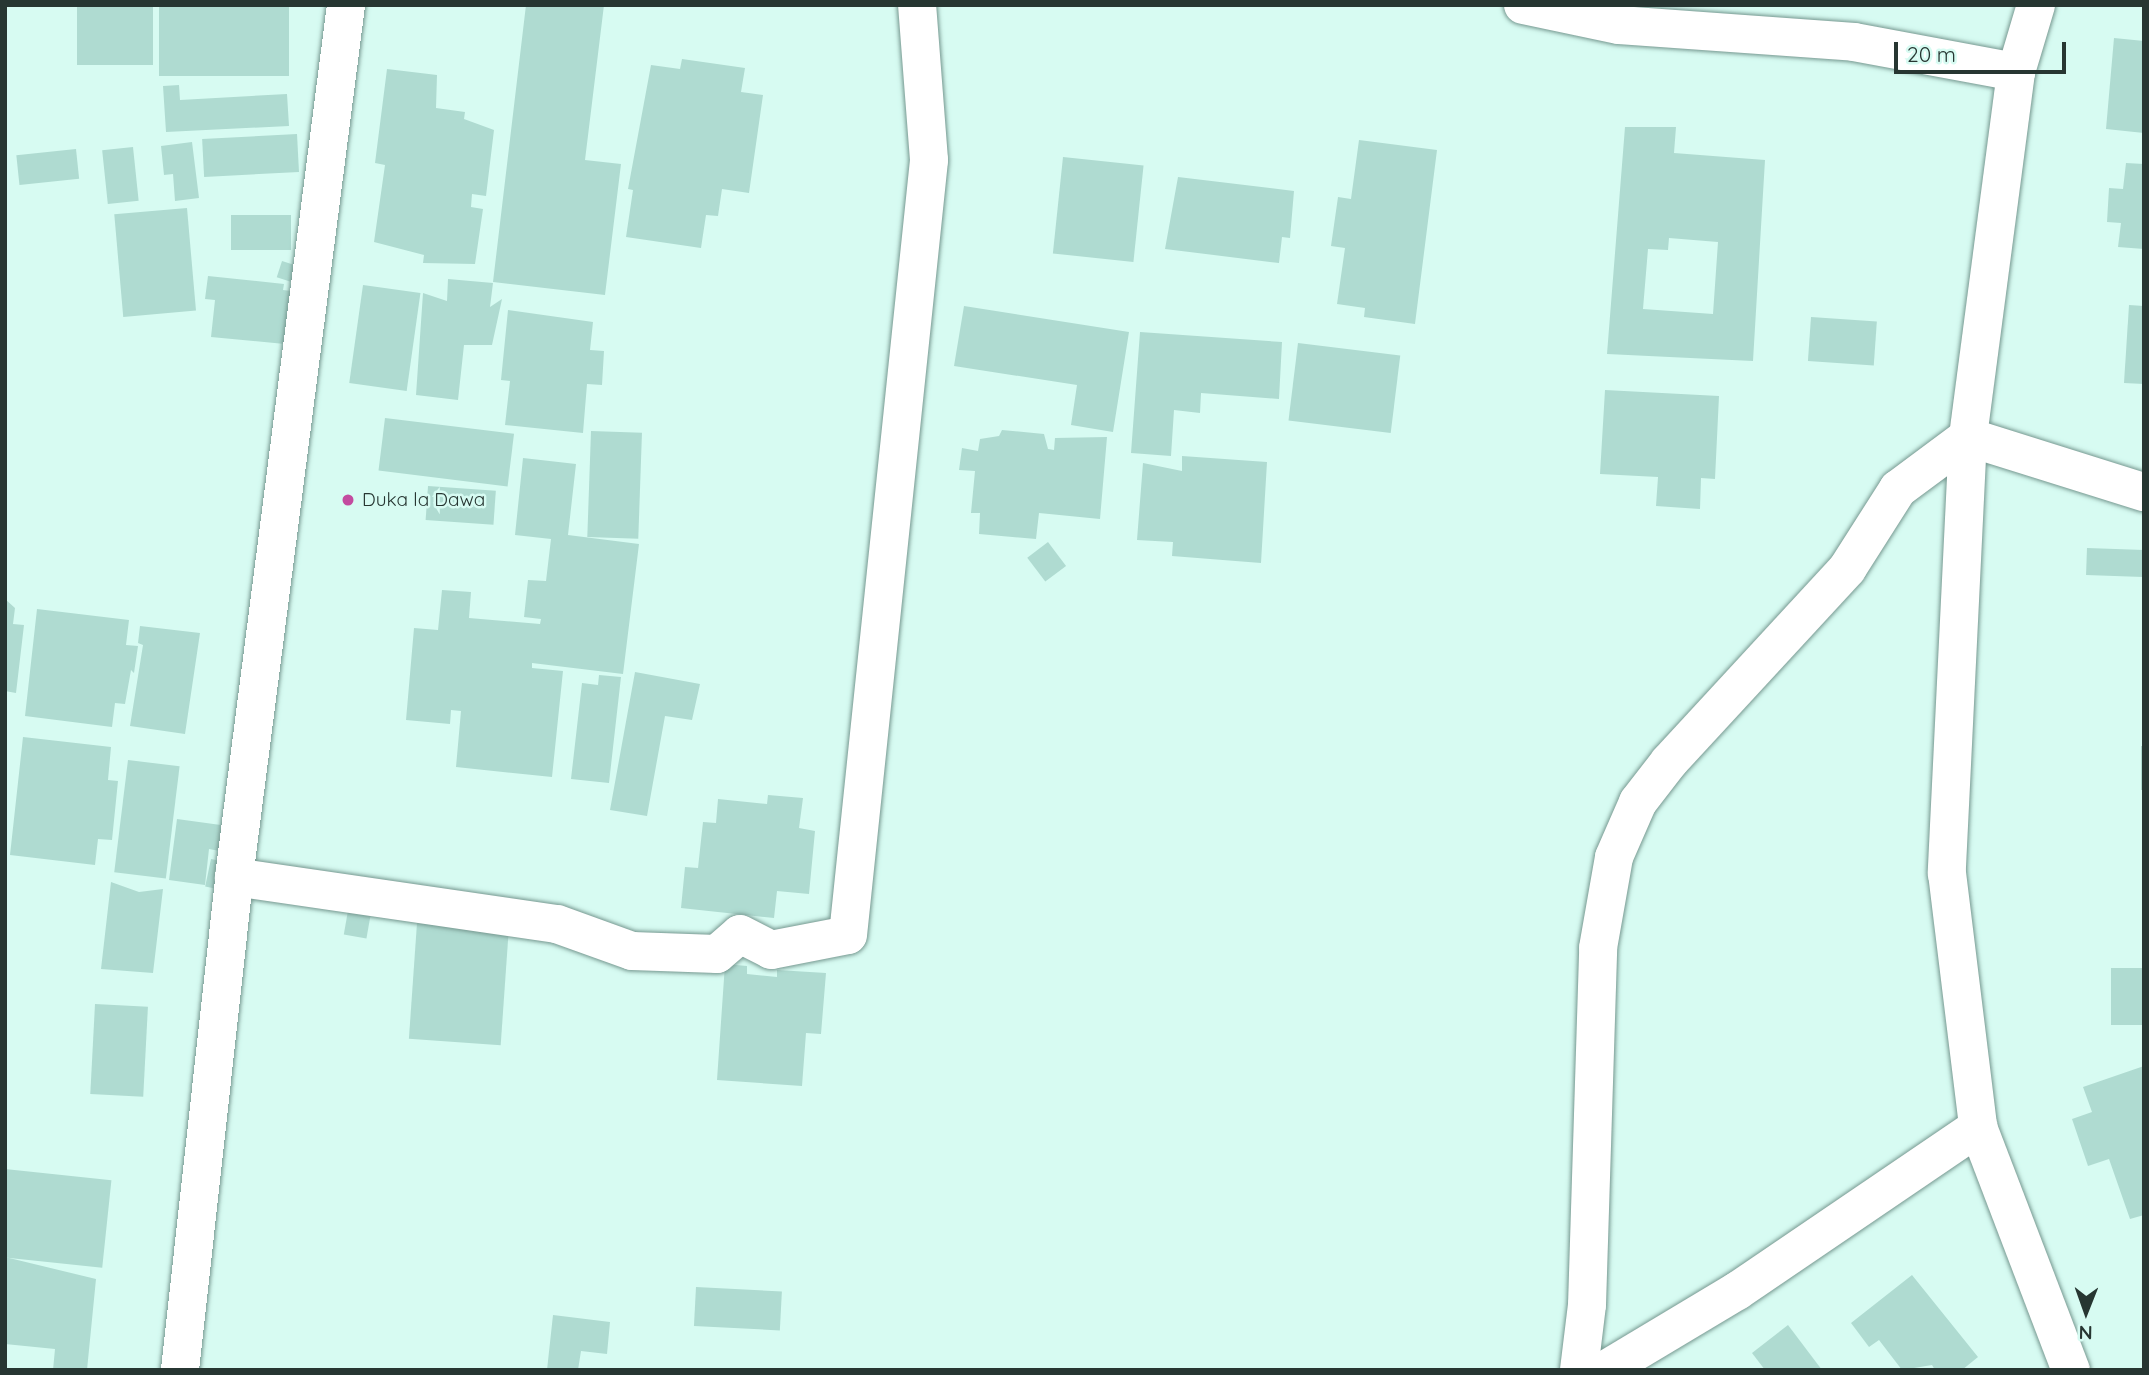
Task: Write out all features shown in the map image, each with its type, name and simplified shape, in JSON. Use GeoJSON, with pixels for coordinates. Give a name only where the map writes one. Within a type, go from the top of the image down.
{"type":"FeatureCollection","features":[{"type":"Feature","properties":{"kind":"street"},"geometry":{"type":"LineString","coordinates":[[180,1370],[234,877],[346,5]]}},
{"type":"Feature","properties":{"kind":"street"},"geometry":{"type":"LineString","coordinates":[[234,877],[557,924],[632,951],[717,954],[740,934],[771,950],[848,935],[929,160],[917,5]]}},
{"type":"Feature","properties":{"kind":"street"},"geometry":{"type":"LineString","coordinates":[[1523,5],[1619,25],[1854,42],[2016,72]]}},
{"type":"Feature","properties":{"kind":"street"},"geometry":{"type":"LineString","coordinates":[[2036,5],[2016,72],[1968,437],[1947,873],[1978,1127],[2071,1370]]}},
{"type":"Feature","properties":{"kind":"street"},"geometry":{"type":"LineString","coordinates":[[1968,437],[2144,492]]}},
{"type":"Feature","properties":{"kind":"street"},"geometry":{"type":"LineString","coordinates":[[1579,1370],[1587,1306],[1598,948],[1623,831],[1638,802],[1669,762],[1847,569],[1898,489],[1968,437]]}},
{"type":"Feature","properties":{"kind":"street"},"geometry":{"type":"LineString","coordinates":[[1605,1370],[1737,1291],[1978,1127]]}},
{"type":"Feature","properties":{"kind":"building"},"geometry":{"type":"Polygon","coordinates":[[[77,5],[153,5],[153,65],[77,65],[77,5]]]}},
{"type":"Feature","properties":{"kind":"building"},"geometry":{"type":"Polygon","coordinates":[[[159,5],[289,5],[289,76],[159,76],[159,5]]]}},
{"type":"Feature","properties":{"kind":"building"},"geometry":{"type":"Polygon","coordinates":[[[526,5],[604,5],[585,160],[621,164],[605,295],[493,282],[526,5]]]}},
{"type":"Feature","properties":{"kind":"building"},"geometry":{"type":"Polygon","coordinates":[[[2114,38],[2144,41],[2144,133],[2106,129],[2114,38]]]}},
{"type":"Feature","properties":{"kind":"building"},"geometry":{"type":"Polygon","coordinates":[[[682,59],[745,68],[741,92],[763,95],[749,193],[722,189],[718,216],[706,215],[701,248],[626,237],[633,190],[628,189],[651,65],[680,69],[682,59]]]}},
{"type":"Feature","properties":{"kind":"building"},"geometry":{"type":"Polygon","coordinates":[[[387,69],[437,75],[436,108],[465,112],[464,119],[494,130],[486,196],[472,194],[471,207],[483,209],[475,264],[423,263],[424,255],[374,242],[385,165],[375,163],[387,69]]]}},
{"type":"Feature","properties":{"kind":"building"},"geometry":{"type":"Polygon","coordinates":[[[179,85],[180,100],[287,94],[289,126],[166,132],[163,86],[179,85]]]}},
{"type":"Feature","properties":{"kind":"building"},"geometry":{"type":"Polygon","coordinates":[[[1625,127],[1676,127],[1674,153],[1765,160],[1753,361],[1607,354],[1625,127]],[[1669,238],[1668,250],[1648,249],[1643,309],[1713,314],[1718,242],[1669,238]]]}},
{"type":"Feature","properties":{"kind":"building"},"geometry":{"type":"Polygon","coordinates":[[[297,134],[299,172],[204,177],[202,139],[297,134]]]}},
{"type":"Feature","properties":{"kind":"building"},"geometry":{"type":"Polygon","coordinates":[[[1359,140],[1437,150],[1415,324],[1364,317],[1365,308],[1337,304],[1345,248],[1331,246],[1338,197],[1351,199],[1359,140]]]}},
{"type":"Feature","properties":{"kind":"building"},"geometry":{"type":"Polygon","coordinates":[[[192,142],[199,198],[175,201],[173,174],[164,175],[161,146],[192,142]]]}},
{"type":"Feature","properties":{"kind":"building"},"geometry":{"type":"Polygon","coordinates":[[[133,147],[139,201],[108,204],[102,150],[133,147]]]}},
{"type":"Feature","properties":{"kind":"building"},"geometry":{"type":"Polygon","coordinates":[[[76,149],[79,179],[19,185],[16,155],[76,149]]]}},
{"type":"Feature","properties":{"kind":"building"},"geometry":{"type":"Polygon","coordinates":[[[1063,157],[1144,165],[1133,262],[1053,253],[1063,157]]]}},
{"type":"Feature","properties":{"kind":"building"},"geometry":{"type":"Polygon","coordinates":[[[2126,163],[2144,164],[2144,249],[2118,247],[2121,223],[2107,222],[2109,188],[2123,189],[2126,163]]]}},
{"type":"Feature","properties":{"kind":"building"},"geometry":{"type":"Polygon","coordinates":[[[1178,177],[1294,191],[1290,238],[1282,237],[1279,263],[1165,249],[1178,177]]]}},
{"type":"Feature","properties":{"kind":"building"},"geometry":{"type":"Polygon","coordinates":[[[187,208],[196,311],[123,317],[114,214],[187,208]]]}},
{"type":"Feature","properties":{"kind":"building"},"geometry":{"type":"Polygon","coordinates":[[[231,215],[291,215],[291,250],[231,250],[231,215]]]}},
{"type":"Feature","properties":{"kind":"building"},"geometry":{"type":"Polygon","coordinates":[[[282,261],[303,268],[298,284],[277,277],[282,261]]]}},
{"type":"Feature","properties":{"kind":"building"},"geometry":{"type":"Polygon","coordinates":[[[208,276],[284,284],[283,290],[300,292],[295,345],[211,337],[215,300],[205,299],[208,276]]]}},
{"type":"Feature","properties":{"kind":"building"},"geometry":{"type":"Polygon","coordinates":[[[448,279],[493,283],[490,307],[502,299],[492,345],[464,345],[458,400],[416,395],[423,293],[447,301],[448,279]]]}},
{"type":"Feature","properties":{"kind":"building"},"geometry":{"type":"Polygon","coordinates":[[[363,285],[420,293],[407,391],[349,383],[363,285]]]}},
{"type":"Feature","properties":{"kind":"building"},"geometry":{"type":"Polygon","coordinates":[[[2129,305],[2144,306],[2144,384],[2124,383],[2129,305]]]}},
{"type":"Feature","properties":{"kind":"building"},"geometry":{"type":"Polygon","coordinates":[[[964,306],[1129,332],[1113,432],[1071,425],[1077,385],[954,366],[964,306]]]}},
{"type":"Feature","properties":{"kind":"building"},"geometry":{"type":"Polygon","coordinates":[[[508,310],[593,322],[590,350],[604,351],[602,385],[587,384],[583,433],[505,425],[510,381],[501,380],[508,310]]]}},
{"type":"Feature","properties":{"kind":"building"},"geometry":{"type":"Polygon","coordinates":[[[1811,317],[1877,322],[1874,365],[1808,361],[1811,317]]]}},
{"type":"Feature","properties":{"kind":"building"},"geometry":{"type":"Polygon","coordinates":[[[1140,332],[1282,342],[1279,399],[1201,393],[1200,413],[1174,410],[1171,456],[1131,453],[1140,332]]]}},
{"type":"Feature","properties":{"kind":"building"},"geometry":{"type":"Polygon","coordinates":[[[1298,343],[1400,356],[1391,433],[1288,420],[1298,343]]]}},
{"type":"Feature","properties":{"kind":"building"},"geometry":{"type":"Polygon","coordinates":[[[1605,390],[1719,396],[1715,479],[1701,478],[1700,509],[1656,506],[1658,477],[1600,474],[1605,390]]]}},
{"type":"Feature","properties":{"kind":"building"},"geometry":{"type":"Polygon","coordinates":[[[385,418],[514,434],[508,486],[379,471],[385,418]]]}},
{"type":"Feature","properties":{"kind":"building"},"geometry":{"type":"Polygon","coordinates":[[[1002,430],[1044,434],[1048,449],[1054,450],[1055,438],[1107,437],[1100,519],[1039,513],[1036,539],[979,534],[980,513],[971,513],[975,471],[959,470],[962,448],[978,451],[980,439],[999,436],[1002,430]]]}},
{"type":"Feature","properties":{"kind":"building"},"geometry":{"type":"Polygon","coordinates":[[[591,431],[642,433],[638,539],[587,537],[591,431]]]}},
{"type":"Feature","properties":{"kind":"building"},"geometry":{"type":"Polygon","coordinates":[[[1182,456],[1267,462],[1261,563],[1172,556],[1173,542],[1137,540],[1143,463],[1182,471],[1182,456]]]}},
{"type":"Feature","properties":{"kind":"building"},"geometry":{"type":"Polygon","coordinates":[[[523,458],[576,464],[568,535],[639,544],[623,674],[532,663],[532,668],[563,671],[552,777],[456,767],[461,711],[451,710],[450,724],[406,720],[414,628],[438,630],[442,590],[471,592],[469,618],[540,624],[541,619],[524,617],[528,580],[546,581],[551,539],[515,535],[523,458]]]}},
{"type":"Feature","properties":{"kind":"building"},"geometry":{"type":"Polygon","coordinates":[[[428,486],[496,491],[493,525],[426,520],[428,486]]]}},
{"type":"Feature","properties":{"kind":"building"},"geometry":{"type":"Polygon","coordinates":[[[1048,542],[1066,566],[1045,582],[1027,558],[1048,542]]]}},
{"type":"Feature","properties":{"kind":"building"},"geometry":{"type":"Polygon","coordinates":[[[2087,548],[2144,550],[2143,577],[2086,575],[2087,548]]]}},
{"type":"Feature","properties":{"kind":"building"},"geometry":{"type":"Polygon","coordinates":[[[5,599],[15,608],[13,624],[24,625],[16,693],[5,691],[5,599]]]}},
{"type":"Feature","properties":{"kind":"building"},"geometry":{"type":"Polygon","coordinates":[[[37,609],[129,620],[126,645],[138,646],[134,673],[131,670],[125,704],[115,703],[112,727],[25,716],[37,609]]]}},
{"type":"Feature","properties":{"kind":"building"},"geometry":{"type":"Polygon","coordinates":[[[140,626],[200,633],[185,734],[130,726],[143,645],[138,643],[140,626]]]}},
{"type":"Feature","properties":{"kind":"building"},"geometry":{"type":"Polygon","coordinates":[[[635,672],[700,684],[692,720],[665,716],[647,816],[610,810],[635,672]]]}},
{"type":"Feature","properties":{"kind":"building"},"geometry":{"type":"Polygon","coordinates":[[[599,675],[621,677],[609,783],[571,779],[582,683],[598,685],[599,675]]]}},
{"type":"Feature","properties":{"kind":"building"},"geometry":{"type":"Polygon","coordinates":[[[23,737],[111,747],[108,780],[118,781],[112,840],[98,839],[95,865],[10,855],[23,737]]]}},
{"type":"Feature","properties":{"kind":"building"},"geometry":{"type":"Polygon","coordinates":[[[2141,746],[2144,746],[2144,790],[2141,790],[2141,746]]]}},
{"type":"Feature","properties":{"kind":"building"},"geometry":{"type":"Polygon","coordinates":[[[128,760],[180,766],[166,878],[114,872],[128,760]]]}},
{"type":"Feature","properties":{"kind":"building"},"geometry":{"type":"Polygon","coordinates":[[[768,795],[803,798],[799,828],[815,831],[809,894],[777,891],[774,918],[681,908],[685,867],[698,868],[703,822],[716,823],[718,799],[767,804],[768,795]]]}},
{"type":"Feature","properties":{"kind":"building"},"geometry":{"type":"Polygon","coordinates":[[[177,819],[228,826],[225,852],[209,849],[205,885],[169,880],[177,819]]]}},
{"type":"Feature","properties":{"kind":"building"},"geometry":{"type":"Polygon","coordinates":[[[211,859],[235,864],[230,892],[205,886],[211,859]]]}},
{"type":"Feature","properties":{"kind":"building"},"geometry":{"type":"Polygon","coordinates":[[[111,882],[139,892],[163,889],[153,973],[101,969],[111,882]]]}},
{"type":"Feature","properties":{"kind":"building"},"geometry":{"type":"Polygon","coordinates":[[[349,905],[372,909],[366,939],[344,935],[349,905]]]}},
{"type":"Feature","properties":{"kind":"building"},"geometry":{"type":"Polygon","coordinates":[[[417,923],[509,929],[501,1045],[409,1039],[417,923]]]}},
{"type":"Feature","properties":{"kind":"building"},"geometry":{"type":"Polygon","coordinates":[[[725,964],[747,966],[747,974],[777,977],[777,970],[826,973],[821,1034],[806,1033],[802,1086],[717,1080],[725,964]]]}},
{"type":"Feature","properties":{"kind":"building"},"geometry":{"type":"Polygon","coordinates":[[[2111,968],[2144,968],[2144,1025],[2111,1025],[2111,968]]]}},
{"type":"Feature","properties":{"kind":"building"},"geometry":{"type":"Polygon","coordinates":[[[95,1004],[148,1007],[143,1097],[90,1094],[95,1004]]]}},
{"type":"Feature","properties":{"kind":"building"},"geometry":{"type":"Polygon","coordinates":[[[2144,1066],[2144,1215],[2130,1219],[2109,1159],[2088,1166],[2072,1119],[2092,1112],[2083,1087],[2144,1066]]]}},
{"type":"Feature","properties":{"kind":"building"},"geometry":{"type":"Polygon","coordinates":[[[5,1169],[111,1180],[102,1268],[5,1257],[5,1169]]]}},
{"type":"Feature","properties":{"kind":"building"},"geometry":{"type":"Polygon","coordinates":[[[5,1257],[96,1279],[87,1370],[53,1370],[55,1349],[5,1344],[5,1257]]]}},
{"type":"Feature","properties":{"kind":"building"},"geometry":{"type":"Polygon","coordinates":[[[1912,1275],[1978,1357],[1962,1370],[1935,1370],[1932,1365],[1902,1370],[1879,1340],[1869,1347],[1851,1323],[1912,1275]]]}},
{"type":"Feature","properties":{"kind":"building"},"geometry":{"type":"Polygon","coordinates":[[[696,1287],[782,1292],[780,1330],[694,1326],[696,1287]]]}},
{"type":"Feature","properties":{"kind":"building"},"geometry":{"type":"Polygon","coordinates":[[[553,1315],[610,1322],[607,1354],[581,1351],[578,1370],[547,1370],[553,1315]]]}},
{"type":"Feature","properties":{"kind":"building"},"geometry":{"type":"Polygon","coordinates":[[[1788,1325],[1822,1370],[1765,1370],[1752,1353],[1788,1325]]]}},
{"type":"Feature","properties":{"kind":"place","name":"Duka la Dawa"},"geometry":{"type":"Point","coordinates":[348,500]}}]}
